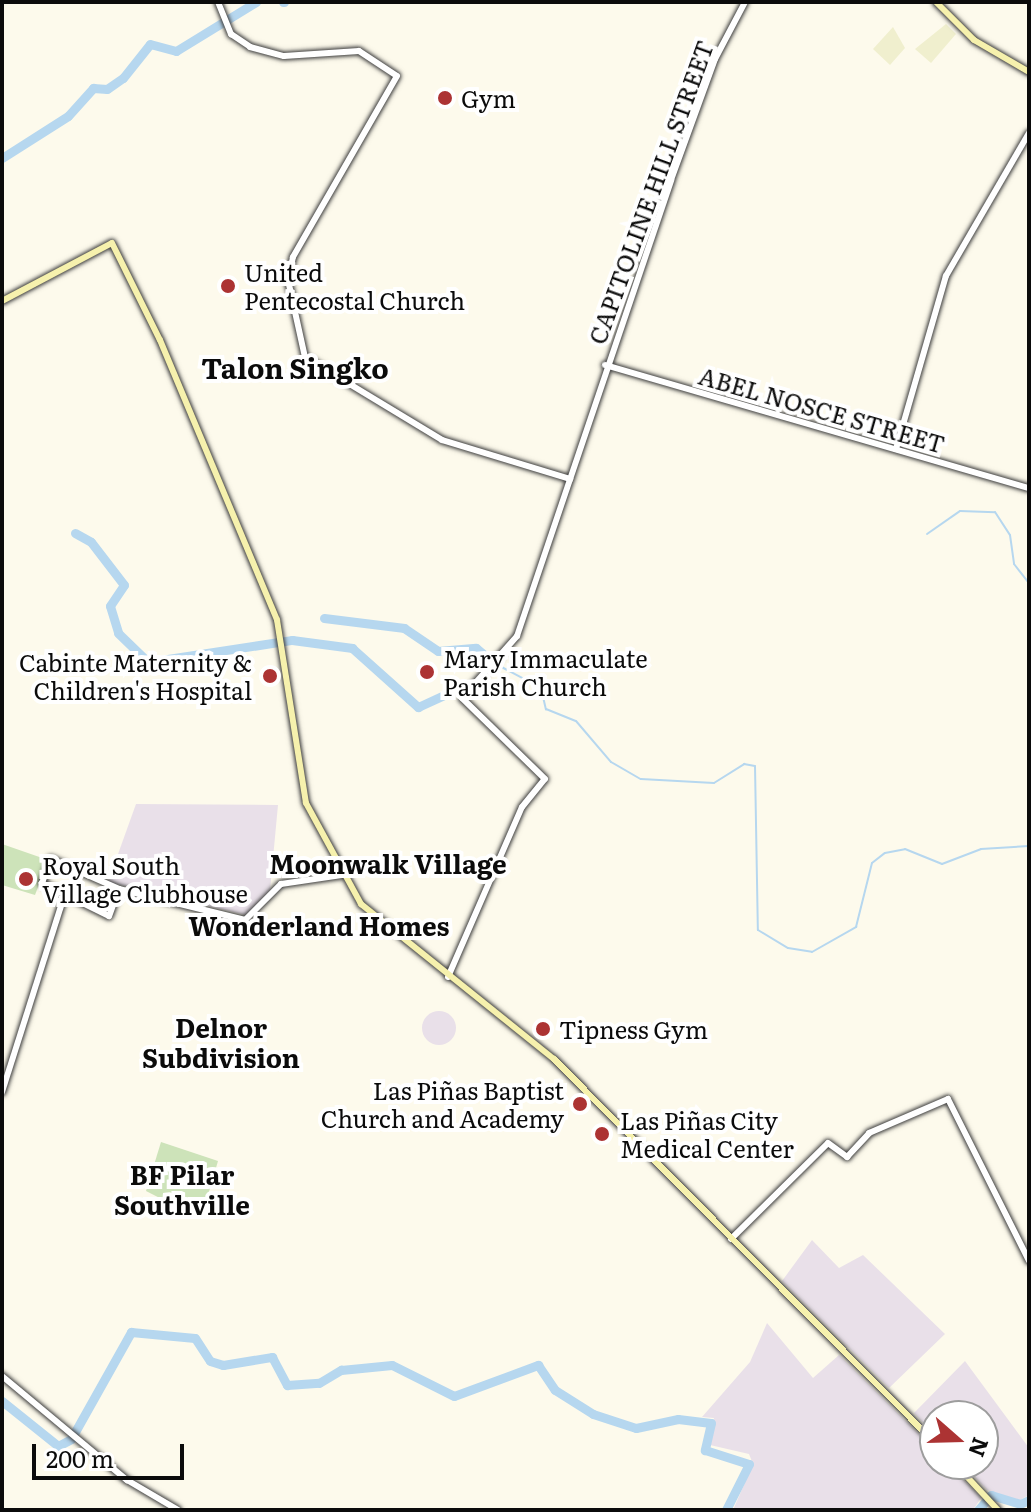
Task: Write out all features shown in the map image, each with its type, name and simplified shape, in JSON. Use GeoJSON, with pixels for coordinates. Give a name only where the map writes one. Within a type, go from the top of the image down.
{"type":"FeatureCollection","features":[{"type":"Feature","properties":{"kind":"main road"},"geometry":{"type":"LineString","coordinates":[[936,2],[974,40],[1029,72]]}},
{"type":"Feature","properties":{"kind":"main road"},"geometry":{"type":"LineString","coordinates":[[2,301],[112,243],[160,340],[277,620],[306,803],[343,875],[380,926],[554,1059],[919,1427]]}},
{"type":"Feature","properties":{"kind":"main road"},"geometry":{"type":"LineString","coordinates":[[970,1480],[998,1510]]}},
{"type":"Feature","properties":{"kind":"street"},"geometry":{"type":"LineString","coordinates":[[218,2],[219,16],[243,44],[268,53],[349,49],[397,76],[293,257],[288,280],[305,357],[442,440],[570,479]]}},
{"type":"Feature","properties":{"kind":"street","name":"CAPITOLINE HILL STREET"},"geometry":{"type":"LineString","coordinates":[[448,977],[522,807],[545,779],[462,698],[517,636],[594,397],[715,59],[745,2]]}},
{"type":"Feature","properties":{"kind":"street"},"geometry":{"type":"LineString","coordinates":[[896,449],[946,276],[1029,133]]}},
{"type":"Feature","properties":{"kind":"street","name":"ABEL NOSCE STREET"},"geometry":{"type":"LineString","coordinates":[[605,365],[1029,488]]}},
{"type":"Feature","properties":{"kind":"street"},"geometry":{"type":"LineString","coordinates":[[119,889],[109,916],[64,897],[42,883],[51,859],[119,889],[245,920],[281,884],[343,875]]}},
{"type":"Feature","properties":{"kind":"street"},"geometry":{"type":"LineString","coordinates":[[2,1092],[64,897]]}},
{"type":"Feature","properties":{"kind":"street"},"geometry":{"type":"LineString","coordinates":[[731,1239],[828,1143],[847,1157],[869,1133],[948,1099],[1029,1261]]}},
{"type":"Feature","properties":{"kind":"street"},"geometry":{"type":"LineString","coordinates":[[2,1376],[127,1480],[178,1510]]}},
{"type":"Feature","properties":{"kind":"shaded area"},"geometry":{"type":"Polygon","coordinates":[[[136,804],[278,805],[270,890],[246,915],[108,882],[136,804]]]}},
{"type":"Feature","properties":{"kind":"shaded area"},"geometry":{"type":"Polygon","coordinates":[[[439,1011],[451,1016],[456,1028],[451,1040],[439,1045],[427,1040],[422,1028],[427,1016],[439,1011]]]}},
{"type":"Feature","properties":{"kind":"shaded area"},"geometry":{"type":"Polygon","coordinates":[[[812,1240],[839,1268],[863,1255],[945,1334],[889,1388],[782,1281],[812,1240]]]}},
{"type":"Feature","properties":{"kind":"shaded area"},"geometry":{"type":"Polygon","coordinates":[[[767,1323],[813,1378],[839,1355],[919,1434],[919,1480],[964,1480],[981,1498],[973,1510],[733,1510],[753,1464],[749,1454],[710,1445],[714,1418],[702,1417],[750,1362],[767,1323]]]}},
{"type":"Feature","properties":{"kind":"shaded area"},"geometry":{"type":"Polygon","coordinates":[[[965,1361],[994,1400],[927,1400],[965,1361]]]}},
{"type":"Feature","properties":{"kind":"shaded area"},"geometry":{"type":"Polygon","coordinates":[[[999,1407],[1029,1448],[1029,1495],[1018,1501],[987,1490],[977,1480],[999,1480],[999,1407]]]}},
{"type":"Feature","properties":{"kind":"green space"},"geometry":{"type":"Polygon","coordinates":[[[946,24],[956,34],[931,63],[915,49],[946,24]]]}},
{"type":"Feature","properties":{"kind":"green space"},"geometry":{"type":"Polygon","coordinates":[[[893,27],[905,48],[890,65],[873,49],[893,27]]]}},
{"type":"Feature","properties":{"kind":"green space"},"geometry":{"type":"Polygon","coordinates":[[[2,844],[48,860],[35,895],[2,885],[2,844]]]}},
{"type":"Feature","properties":{"kind":"green space"},"geometry":{"type":"Polygon","coordinates":[[[161,1142],[218,1161],[201,1219],[146,1191],[161,1142]]]}},
{"type":"Feature","properties":{"kind":"waterway"},"geometry":{"type":"LineString","coordinates":[[2,158],[68,116],[93,88],[107,89],[123,78],[150,44],[176,51],[256,2]]}},
{"type":"Feature","properties":{"kind":"waterway"},"geometry":{"type":"LineString","coordinates":[[927,534],[960,511],[995,512],[1010,535],[1014,564],[1029,583]]}},
{"type":"Feature","properties":{"kind":"waterway"},"geometry":{"type":"LineString","coordinates":[[75,533],[91,542],[124,585],[110,606],[118,633],[148,662],[292,640],[352,648],[418,707],[455,690]]}},
{"type":"Feature","properties":{"kind":"waterway"},"geometry":{"type":"LineString","coordinates":[[324,618],[404,628],[438,651],[476,648],[494,663]]}},
{"type":"Feature","properties":{"kind":"waterway"},"geometry":{"type":"LineString","coordinates":[[494,663],[541,688],[546,709],[576,721],[611,762],[641,779],[714,783],[744,764],[755,766],[758,930],[788,948],[812,952],[856,927],[872,863],[885,853],[905,849],[942,864],[981,849],[1029,846]]}},
{"type":"Feature","properties":{"kind":"waterway"},"geometry":{"type":"LineString","coordinates":[[2,1401],[58,1446],[71,1439],[131,1332],[195,1338],[210,1361],[223,1365],[272,1357],[287,1385],[319,1383],[341,1370],[392,1365],[454,1396],[538,1365],[555,1390],[593,1414],[636,1428],[678,1419],[711,1423],[705,1450],[749,1464],[726,1510]]}},
{"type":"Feature","properties":{"kind":"waterway"},"geometry":{"type":"LineString","coordinates":[[978,1510],[991,1495],[1020,1504],[1029,1500]]}},
{"type":"Feature","properties":{"kind":"place","name":"Gym"},"geometry":{"type":"Point","coordinates":[445,98]}},
{"type":"Feature","properties":{"kind":"place","name":"United Pentecostal Church"},"geometry":{"type":"Point","coordinates":[228,286]}},
{"type":"Feature","properties":{"kind":"place","name":"Mary Immaculate Parish Church"},"geometry":{"type":"Point","coordinates":[427,672]}},
{"type":"Feature","properties":{"kind":"place","name":"Cabinte Maternity & Children's Hospital"},"geometry":{"type":"Point","coordinates":[270,676]}},
{"type":"Feature","properties":{"kind":"place","name":"Royal South Village Clubhouse"},"geometry":{"type":"Point","coordinates":[26,879]}},
{"type":"Feature","properties":{"kind":"place","name":"Tipness Gym"},"geometry":{"type":"Point","coordinates":[543,1029]}},
{"type":"Feature","properties":{"kind":"place","name":"Las Piñas Baptist Church and Academy"},"geometry":{"type":"Point","coordinates":[580,1104]}},
{"type":"Feature","properties":{"kind":"place","name":"Las Piñas City Medical Center"},"geometry":{"type":"Point","coordinates":[602,1134]}},
{"type":"Feature","properties":{"kind":"district","name":"Talon Singko"},"geometry":{"type":"Point","coordinates":[295,367]}},
{"type":"Feature","properties":{"kind":"district","name":"Moonwalk Village"},"geometry":{"type":"Point","coordinates":[388,863]}},
{"type":"Feature","properties":{"kind":"district","name":"Wonderland Homes"},"geometry":{"type":"Point","coordinates":[319,925]}},
{"type":"Feature","properties":{"kind":"district","name":"Delnor Subdivision"},"geometry":{"type":"Point","coordinates":[221,1042]}},
{"type":"Feature","properties":{"kind":"district","name":"BF Pilar Southville"},"geometry":{"type":"Point","coordinates":[182,1189]}}]}
